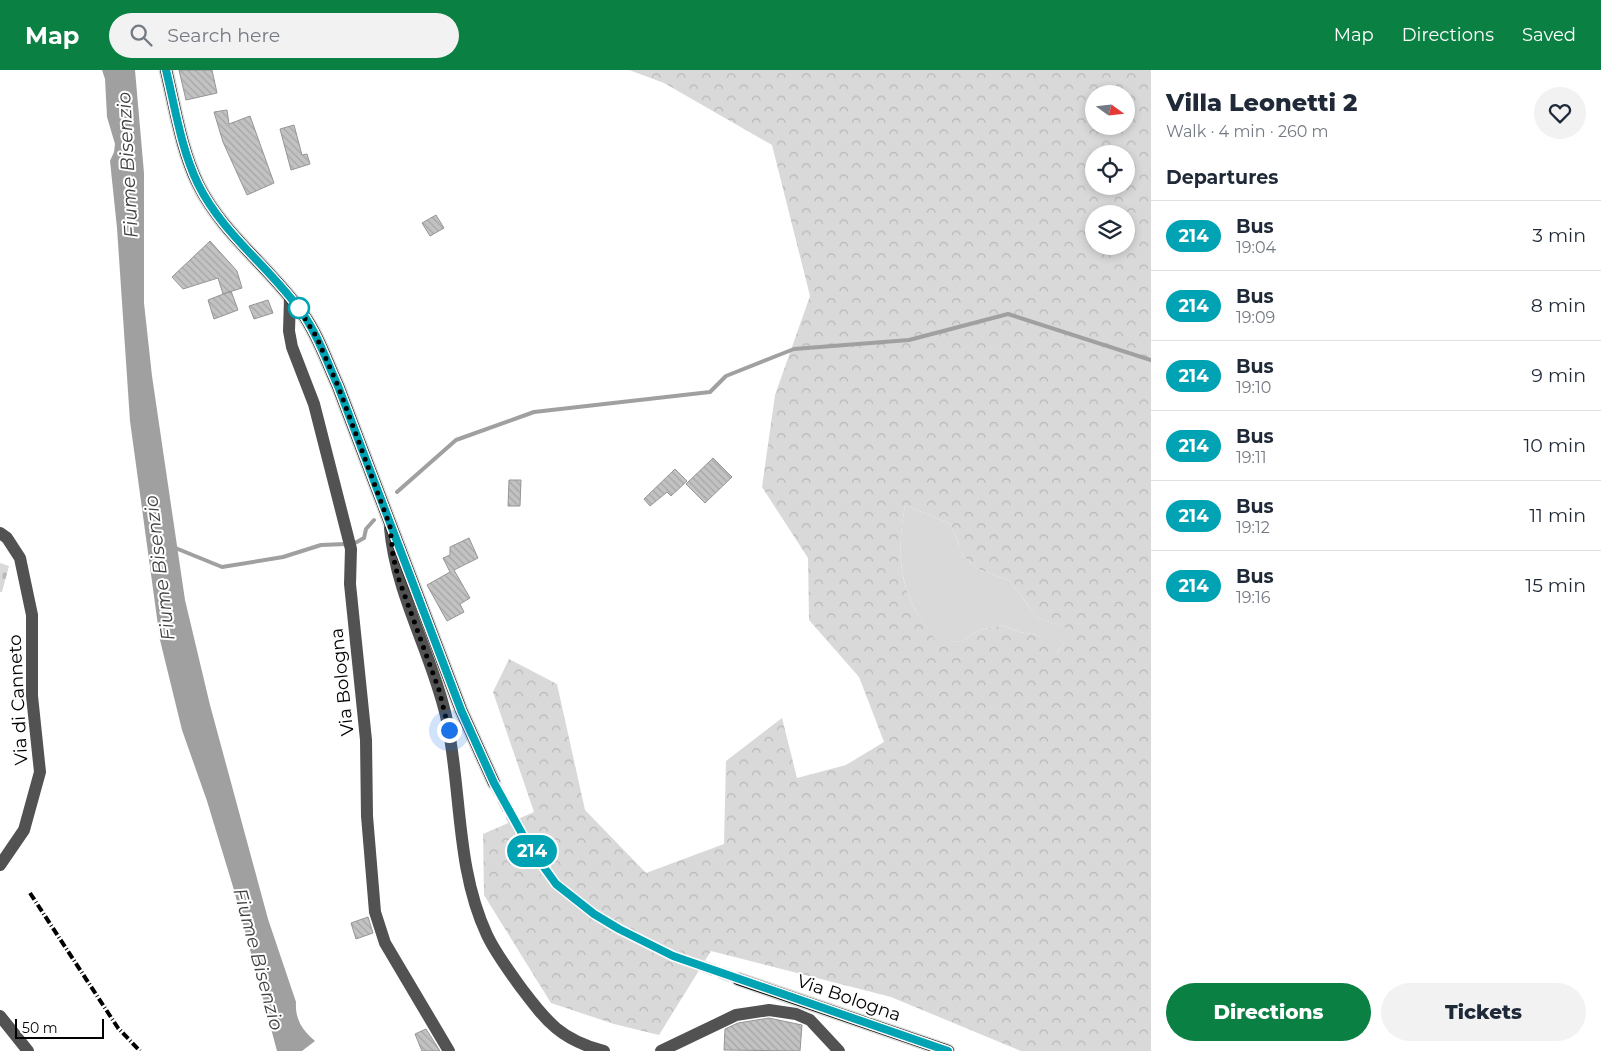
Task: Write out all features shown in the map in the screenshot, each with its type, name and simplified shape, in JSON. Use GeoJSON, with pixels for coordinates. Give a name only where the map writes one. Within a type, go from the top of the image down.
{"type":"FeatureCollection","features":[{"type":"Feature","properties":{"kind":"main road"},"geometry":{"type":"LineString","coordinates":[[166,70],[183,140],[198,183],[222,222],[304,314],[333,374],[461,710],[494,783]]}},
{"type":"Feature","properties":{"kind":"main road","name":"Via Bologna"},"geometry":{"type":"LineString","coordinates":[[738,979],[948,1051]]}},
{"type":"Feature","properties":{"kind":"street","name":"Via Bologna"},"geometry":{"type":"LineString","coordinates":[[290,298],[289,331],[292,347],[314,404],[350,549],[350,584],[366,740],[367,816],[375,912],[385,943],[449,1051]]}},
{"type":"Feature","properties":{"kind":"street"},"geometry":{"type":"LineString","coordinates":[[390,526],[393,556],[398,577],[427,655],[446,717],[470,886],[487,935],[501,960],[546,1021],[588,1047],[604,1051]]}},
{"type":"Feature","properties":{"kind":"street","name":"Via di Canneto"},"geometry":{"type":"LineString","coordinates":[[0,533],[7,538],[20,558],[32,615],[32,696],[40,772],[24,830],[0,865]]}},
{"type":"Feature","properties":{"kind":"street","name":"Via Bologna"},"geometry":{"type":"LineString","coordinates":[[661,1051],[736,1015],[756,1010],[781,1011],[810,1020],[839,1051]]}},
{"type":"Feature","properties":{"kind":"street"},"geometry":{"type":"LineString","coordinates":[[0,1016],[28,1051]]}},
{"type":"Feature","properties":{"kind":"green space"},"geometry":{"type":"Polygon","coordinates":[[[629,70],[1151,70],[1151,1051],[1021,1051],[891,997],[711,951],[659,1035],[614,1024],[551,1003],[484,895],[483,834],[534,812],[493,692],[509,659],[557,684],[585,810],[646,873],[724,844],[726,761],[782,718],[797,778],[846,765],[884,742],[859,677],[809,620],[808,558],[762,487],[775,395],[810,296],[772,145],[664,83],[629,70]],[[905,505],[901,539],[901,563],[905,585],[914,608],[937,642],[962,641],[979,630],[1003,625],[1019,632],[1037,635],[1057,653],[1072,630],[1036,617],[1008,580],[978,569],[963,556],[951,524],[905,505]]]}},
{"type":"Feature","properties":{"kind":"green space"},"geometry":{"type":"Polygon","coordinates":[[[905,505],[951,524],[963,556],[978,569],[1008,580],[1036,617],[1073,630],[1056,654],[1037,635],[1019,632],[1003,625],[979,630],[962,641],[937,643],[914,608],[905,585],[901,550],[905,505]]]}},
{"type":"Feature","properties":{"kind":"green space"},"geometry":{"type":"Polygon","coordinates":[[[0,563],[9,566],[2,592],[0,592],[0,563]]]}},
{"type":"Feature","properties":{"kind":"water","name":"Fiume Bisenzio"},"geometry":{"type":"Polygon","coordinates":[[[102,70],[135,70],[144,173],[144,303],[152,376],[185,600],[210,705],[268,919],[296,1002],[298,1019],[306,1033],[315,1041],[302,1051],[277,1051],[234,890],[207,801],[182,730],[160,640],[130,421],[117,228],[110,161],[115,144],[107,117],[105,79],[102,70]]]}},
{"type":"Feature","properties":{"kind":"building"},"geometry":{"type":"Polygon","coordinates":[[[179,70],[212,70],[217,93],[186,100],[179,70]]]}},
{"type":"Feature","properties":{"kind":"building"},"geometry":{"type":"Polygon","coordinates":[[[227,110],[229,124],[250,116],[274,183],[247,195],[223,142],[214,112],[227,110]]]}},
{"type":"Feature","properties":{"kind":"building"},"geometry":{"type":"Polygon","coordinates":[[[294,125],[302,155],[307,154],[310,164],[291,170],[280,129],[294,125]]]}},
{"type":"Feature","properties":{"kind":"building"},"geometry":{"type":"Polygon","coordinates":[[[436,215],[444,228],[430,236],[422,223],[436,215]]]}},
{"type":"Feature","properties":{"kind":"building"},"geometry":{"type":"Polygon","coordinates":[[[210,241],[237,271],[242,288],[223,294],[218,278],[183,289],[172,277],[210,241]]]}},
{"type":"Feature","properties":{"kind":"building"},"geometry":{"type":"Polygon","coordinates":[[[231,291],[238,310],[214,319],[208,300],[231,291]]]}},
{"type":"Feature","properties":{"kind":"building"},"geometry":{"type":"Polygon","coordinates":[[[268,300],[273,313],[254,319],[249,306],[268,300]]]}},
{"type":"Feature","properties":{"kind":"building"},"geometry":{"type":"Polygon","coordinates":[[[713,458],[732,477],[705,503],[686,484],[713,458]]]}},
{"type":"Feature","properties":{"kind":"building"},"geometry":{"type":"Polygon","coordinates":[[[675,469],[687,481],[671,496],[667,492],[650,506],[644,499],[675,469]]]}},
{"type":"Feature","properties":{"kind":"building"},"geometry":{"type":"Polygon","coordinates":[[[509,480],[521,480],[520,506],[508,506],[509,480]]]}},
{"type":"Feature","properties":{"kind":"building"},"geometry":{"type":"Polygon","coordinates":[[[469,538],[478,558],[454,570],[470,598],[460,604],[464,612],[447,621],[427,585],[450,572],[443,558],[450,555],[450,547],[469,538]]]}},
{"type":"Feature","properties":{"kind":"building"},"geometry":{"type":"Polygon","coordinates":[[[368,917],[373,933],[356,939],[351,923],[368,917]]]}},
{"type":"Feature","properties":{"kind":"building"},"geometry":{"type":"Polygon","coordinates":[[[769,1018],[802,1025],[800,1051],[724,1050],[725,1029],[738,1023],[769,1018]]]}},
{"type":"Feature","properties":{"kind":"building"},"geometry":{"type":"Polygon","coordinates":[[[426,1029],[440,1051],[422,1051],[415,1034],[426,1029]]]}},
{"type":"Feature","properties":{"kind":"waterway"},"geometry":{"type":"LineString","coordinates":[[397,492],[456,440],[534,412],[710,392],[726,376],[794,349],[909,340],[1008,314],[1151,360]]}},
{"type":"Feature","properties":{"kind":"waterway"},"geometry":{"type":"LineString","coordinates":[[355,543],[364,538],[366,529],[374,520]]}},
{"type":"Feature","properties":{"kind":"waterway","name":"Fiume Bisenzio"},"geometry":{"type":"LineString","coordinates":[[173,547],[222,567],[283,557],[321,545],[346,544]]}},
{"type":"Feature","properties":{"kind":"tunnel"},"geometry":{"type":"LineString","coordinates":[[494,783],[522,836],[546,873],[575,901],[596,916],[642,941],[738,979]]}},
{"type":"Feature","properties":{"kind":"railway"},"geometry":{"type":"LineString","coordinates":[[30,893],[118,1028],[140,1051]]}},
{"type":"Feature","properties":{"kind":"bus line","name":"214"},"geometry":{"type":"LineString","coordinates":[[166,70],[183,140],[198,183],[222,222],[304,314],[316,336],[338,386],[461,710],[494,783],[530,848],[556,884],[594,914],[632,936],[673,956],[948,1051]]}},
{"type":"Feature","properties":{"kind":"route"},"geometry":{"type":"LineString","coordinates":[[299,308],[297,306],[304,314],[316,336],[338,386],[390,526],[393,556],[398,577],[439,690],[449,730]]}}]}
